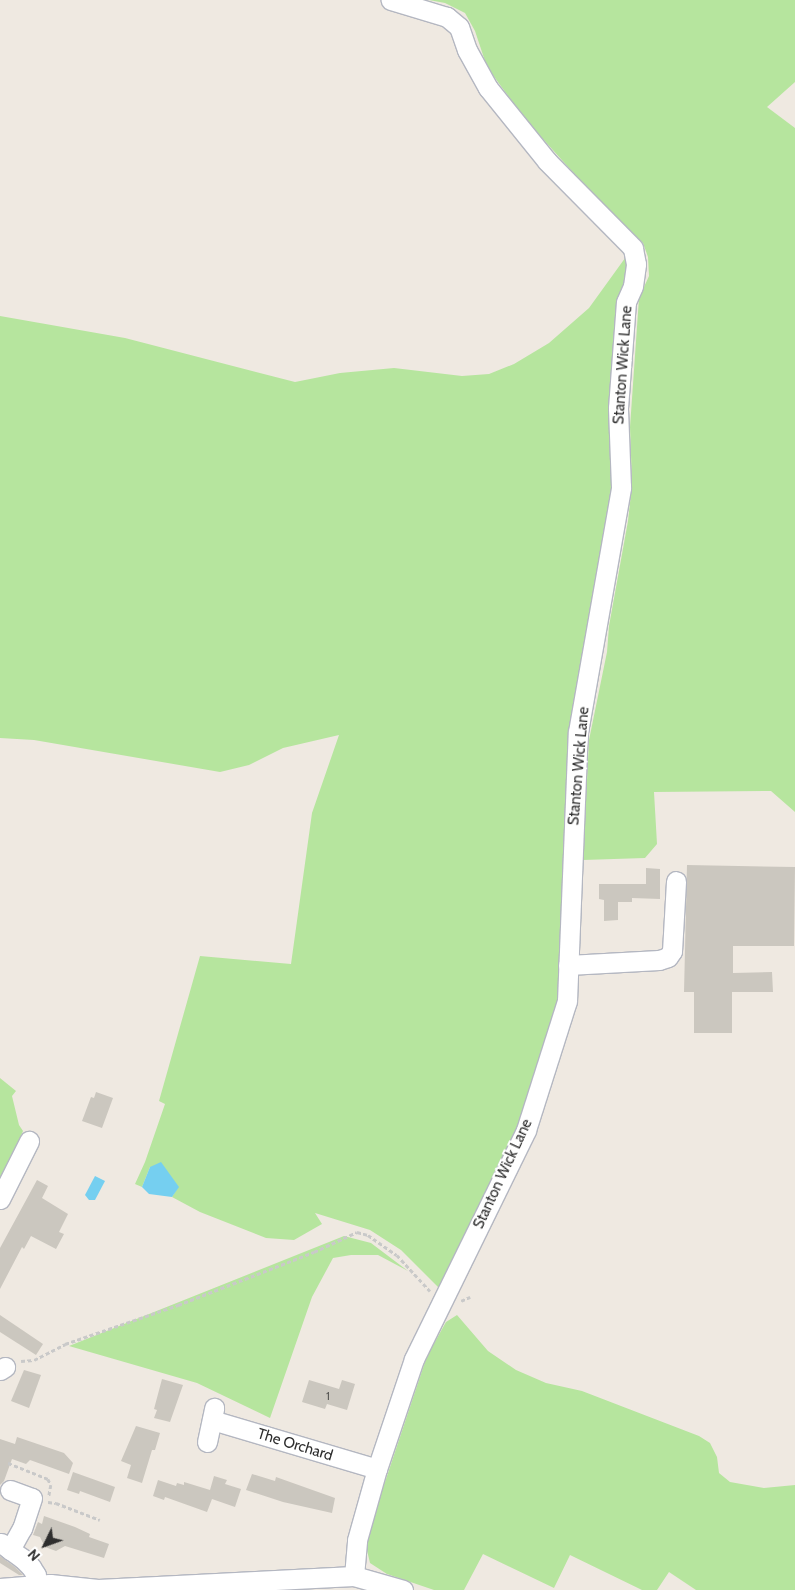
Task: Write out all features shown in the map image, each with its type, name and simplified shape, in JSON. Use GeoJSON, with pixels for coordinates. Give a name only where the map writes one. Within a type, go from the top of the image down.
{"type":"FeatureCollection","features":[{"type":"Feature","properties":{"kind":"street","name":"Stanton Wick Lane"},"geometry":{"type":"LineString","coordinates":[[354,1576],[357,1540],[377,1469],[414,1359],[526,1130],[567,1001],[578,732],[621,487],[618,408],[626,302],[633,286],[636,264],[633,248],[547,161],[488,88],[467,50],[459,27],[447,17],[391,0]]}},
{"type":"Feature","properties":{"kind":"street"},"geometry":{"type":"LineString","coordinates":[[568,965],[659,960],[668,957],[672,950],[676,881]]}},
{"type":"Feature","properties":{"kind":"street"},"geometry":{"type":"LineString","coordinates":[[0,1199],[29,1141]]}},
{"type":"Feature","properties":{"kind":"street","name":"The Orchard"},"geometry":{"type":"LineString","coordinates":[[207,1442],[213,1414],[377,1469]]}},
{"type":"Feature","properties":{"kind":"street"},"geometry":{"type":"LineString","coordinates":[[10,1490],[32,1498],[22,1528],[5,1546],[31,1567],[36,1576],[36,1585]]}},
{"type":"Feature","properties":{"kind":"street"},"geometry":{"type":"LineString","coordinates":[[0,1588],[36,1585],[98,1589],[354,1576],[403,1590]]}},
{"type":"Feature","properties":{"kind":"path"},"geometry":{"type":"LineString","coordinates":[[3,1369],[24,1360],[34,1360],[65,1344],[178,1305],[314,1252],[357,1232],[368,1235],[397,1255],[424,1282],[440,1306]]}},
{"type":"Feature","properties":{"kind":"path"},"geometry":{"type":"LineString","coordinates":[[8,1463],[48,1479],[51,1485],[50,1492]]}},
{"type":"Feature","properties":{"kind":"path"},"geometry":{"type":"LineString","coordinates":[[47,1502],[56,1503],[100,1520]]}},
{"type":"Feature","properties":{"kind":"green space"},"geometry":{"type":"Polygon","coordinates":[[[429,0],[795,0],[795,82],[767,107],[795,128],[795,812],[771,791],[654,792],[657,844],[645,858],[583,860],[589,740],[607,652],[609,626],[628,521],[632,484],[630,427],[639,298],[649,276],[648,257],[643,243],[587,188],[525,119],[487,67],[475,31],[465,13],[445,3],[429,0]]]}},
{"type":"Feature","properties":{"kind":"green space"},"geometry":{"type":"Polygon","coordinates":[[[628,254],[615,494],[593,612],[559,1004],[520,1126],[441,1290],[401,1250],[370,1230],[315,1213],[322,1224],[294,1240],[266,1238],[200,1212],[172,1197],[178,1187],[150,1167],[142,1187],[135,1184],[145,1162],[165,1104],[159,1101],[200,956],[291,964],[312,813],[339,735],[283,748],[249,765],[220,772],[34,740],[0,738],[0,316],[125,338],[295,382],[340,373],[394,368],[462,376],[489,374],[514,364],[549,343],[589,308],[628,254]]]}},
{"type":"Feature","properties":{"kind":"green space"},"geometry":{"type":"Polygon","coordinates":[[[0,1078],[16,1091],[12,1096],[19,1125],[23,1131],[0,1184],[0,1078]]]}},
{"type":"Feature","properties":{"kind":"green space"},"geometry":{"type":"Polygon","coordinates":[[[344,1236],[371,1243],[408,1271],[378,1255],[351,1255],[333,1258],[312,1297],[270,1418],[197,1383],[69,1346],[344,1236]]]}},
{"type":"Feature","properties":{"kind":"green space"},"geometry":{"type":"Polygon","coordinates":[[[457,1315],[488,1351],[516,1370],[546,1383],[582,1391],[699,1436],[710,1443],[717,1457],[719,1473],[730,1482],[764,1488],[795,1485],[795,1590],[696,1590],[669,1572],[657,1590],[642,1590],[570,1555],[554,1588],[483,1554],[464,1590],[434,1590],[387,1574],[370,1563],[365,1542],[427,1356],[446,1322],[457,1315]]]}},
{"type":"Feature","properties":{"kind":"water"},"geometry":{"type":"Polygon","coordinates":[[[161,1162],[179,1187],[172,1197],[149,1194],[142,1187],[150,1167],[161,1162]]]}},
{"type":"Feature","properties":{"kind":"water"},"geometry":{"type":"Polygon","coordinates":[[[95,1176],[105,1181],[95,1200],[89,1200],[85,1195],[95,1176]]]}},
{"type":"Feature","properties":{"kind":"building"},"geometry":{"type":"Polygon","coordinates":[[[687,865],[795,867],[794,946],[733,946],[733,973],[772,972],[773,992],[732,992],[732,1033],[694,1033],[694,992],[684,992],[687,865]]]}},
{"type":"Feature","properties":{"kind":"building"},"geometry":{"type":"Polygon","coordinates":[[[646,868],[660,869],[660,899],[632,898],[632,902],[618,902],[618,920],[604,921],[604,900],[599,899],[599,884],[646,884],[646,868]]]}},
{"type":"Feature","properties":{"kind":"building"},"geometry":{"type":"Polygon","coordinates":[[[96,1092],[113,1098],[102,1128],[82,1121],[91,1097],[94,1098],[96,1092]]]}},
{"type":"Feature","properties":{"kind":"building"},"geometry":{"type":"Polygon","coordinates":[[[37,1180],[48,1186],[42,1198],[68,1214],[59,1232],[64,1234],[56,1249],[31,1236],[24,1249],[22,1247],[0,1289],[0,1248],[37,1180]]]}},
{"type":"Feature","properties":{"kind":"building"},"geometry":{"type":"Polygon","coordinates":[[[0,1315],[43,1344],[36,1355],[0,1332],[0,1315]]]}},
{"type":"Feature","properties":{"kind":"building"},"geometry":{"type":"Polygon","coordinates":[[[24,1370],[41,1375],[29,1408],[11,1401],[24,1370]]]}},
{"type":"Feature","properties":{"kind":"building"},"geometry":{"type":"Polygon","coordinates":[[[162,1379],[183,1385],[170,1422],[154,1418],[157,1410],[154,1409],[162,1379]]]}},
{"type":"Feature","properties":{"kind":"building"},"geometry":{"type":"Polygon","coordinates":[[[309,1380],[339,1389],[342,1380],[355,1384],[347,1410],[327,1404],[325,1409],[302,1402],[309,1380]]]}},
{"type":"Feature","properties":{"kind":"building"},"geometry":{"type":"Polygon","coordinates":[[[136,1426],[160,1433],[155,1450],[152,1450],[142,1483],[127,1478],[131,1465],[121,1461],[136,1426]]]}},
{"type":"Feature","properties":{"kind":"building"},"geometry":{"type":"Polygon","coordinates":[[[17,1437],[64,1453],[73,1463],[69,1474],[30,1460],[26,1464],[12,1459],[4,1481],[0,1485],[0,1439],[15,1444],[17,1437]]]}},
{"type":"Feature","properties":{"kind":"building"},"geometry":{"type":"Polygon","coordinates":[[[73,1472],[115,1487],[110,1502],[80,1491],[79,1494],[67,1490],[73,1472]]]}},
{"type":"Feature","properties":{"kind":"building"},"geometry":{"type":"Polygon","coordinates":[[[252,1474],[275,1481],[276,1477],[335,1498],[332,1513],[283,1502],[246,1490],[252,1474]]]}},
{"type":"Feature","properties":{"kind":"building"},"geometry":{"type":"Polygon","coordinates":[[[214,1476],[227,1480],[225,1484],[241,1489],[235,1507],[212,1499],[207,1512],[165,1497],[164,1500],[153,1496],[158,1480],[176,1486],[177,1483],[184,1485],[184,1482],[210,1490],[214,1476]]]}},
{"type":"Feature","properties":{"kind":"building"},"geometry":{"type":"Polygon","coordinates":[[[44,1516],[75,1527],[90,1534],[89,1537],[109,1544],[104,1558],[65,1546],[56,1551],[45,1547],[40,1537],[33,1535],[38,1522],[42,1524],[44,1516]]]}},
{"type":"Feature","properties":{"kind":"building"},"geometry":{"type":"Polygon","coordinates":[[[0,1556],[23,1575],[19,1575],[0,1563],[0,1556]]]}}]}
